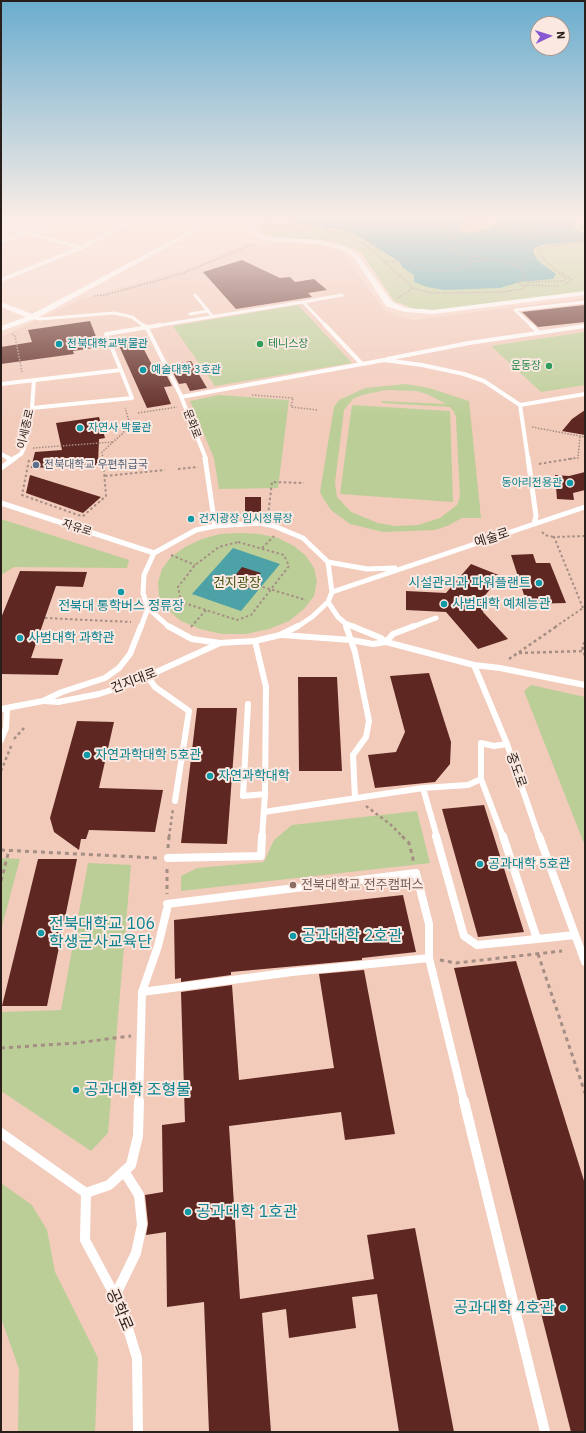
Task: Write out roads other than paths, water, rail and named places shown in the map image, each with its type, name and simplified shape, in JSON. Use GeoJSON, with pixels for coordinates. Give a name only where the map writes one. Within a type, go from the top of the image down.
{"type":"FeatureCollection","features":[{"type":"Feature","properties":{"kind":"street"},"geometry":{"type":"LineString","coordinates":[[1,329],[32,316],[90,286]]}},
{"type":"Feature","properties":{"kind":"street"},"geometry":{"type":"LineString","coordinates":[[376,286],[388,304],[405,310],[433,312],[585,293]]}},
{"type":"Feature","properties":{"kind":"street"},"geometry":{"type":"LineString","coordinates":[[1,304],[32,316]]}},
{"type":"Feature","properties":{"kind":"lane"},"geometry":{"type":"LineString","coordinates":[[195,295],[213,317]]}},
{"type":"Feature","properties":{"kind":"lane"},"geometry":{"type":"LineString","coordinates":[[32,408],[132,398],[106,334],[342,295]]}},
{"type":"Feature","properties":{"kind":"lane"},"geometry":{"type":"LineString","coordinates":[[303,302],[362,364]]}},
{"type":"Feature","properties":{"kind":"lane"},"geometry":{"type":"LineString","coordinates":[[539,333],[514,310],[585,302]]}},
{"type":"Feature","properties":{"kind":"lane"},"geometry":{"type":"LineString","coordinates":[[52,306],[48,310],[50,314],[64,317]]}},
{"type":"Feature","properties":{"kind":"lane"},"geometry":{"type":"LineString","coordinates":[[190,314],[208,311]]}},
{"type":"Feature","properties":{"kind":"lane"},"geometry":{"type":"LineString","coordinates":[[32,316],[40,319],[114,314],[132,317],[147,328]]}},
{"type":"Feature","properties":{"kind":"lane"},"geometry":{"type":"LineString","coordinates":[[181,396],[384,360],[469,343],[585,326]]}},
{"type":"Feature","properties":{"kind":"lane","name":"문화로"},"geometry":{"type":"LineString","coordinates":[[147,328],[181,396],[206,460],[215,526]]}},
{"type":"Feature","properties":{"kind":"lane"},"geometry":{"type":"LineString","coordinates":[[384,360],[422,365],[464,374],[484,382],[520,405],[585,394]]}},
{"type":"Feature","properties":{"kind":"lane"},"geometry":{"type":"LineString","coordinates":[[1,384],[121,370]]}},
{"type":"Feature","properties":{"kind":"lane","name":"이세종로"},"geometry":{"type":"LineString","coordinates":[[1,468],[21,454],[24,448],[32,408],[34,380]]}},
{"type":"Feature","properties":{"kind":"lane"},"geometry":{"type":"LineString","coordinates":[[520,405],[536,516],[534,524]]}},
{"type":"Feature","properties":{"kind":"lane"},"geometry":{"type":"LineString","coordinates":[[1,454],[12,460]]}},
{"type":"Feature","properties":{"kind":"lane","name":"자유로"},"geometry":{"type":"LineString","coordinates":[[1,503],[154,553]]}},
{"type":"Feature","properties":{"kind":"lane","name":"예술로"},"geometry":{"type":"LineString","coordinates":[[399,568],[585,507]]}},
{"type":"Feature","properties":{"kind":"lane"},"geometry":{"type":"LineString","coordinates":[[328,562],[332,592],[328,602],[297,627],[280,635],[256,641],[220,643],[192,639],[170,628],[148,608],[143,594],[144,575],[154,553],[196,530],[215,526],[260,523],[274,526],[303,538],[328,562],[367,569],[399,568]]}},
{"type":"Feature","properties":{"kind":"lane"},"geometry":{"type":"LineString","coordinates":[[332,592],[375,579],[399,568]]}},
{"type":"Feature","properties":{"kind":"lane"},"geometry":{"type":"LineString","coordinates":[[328,602],[338,617],[345,623],[381,638],[386,642]]}},
{"type":"Feature","properties":{"kind":"lane","name":"건지대로"},"geometry":{"type":"LineString","coordinates":[[4,709],[43,701],[62,692],[98,681],[119,668],[130,654],[148,608]]}},
{"type":"Feature","properties":{"kind":"lane"},"geometry":{"type":"LineString","coordinates":[[386,642],[393,634],[436,618]]}},
{"type":"Feature","properties":{"kind":"lane"},"geometry":{"type":"LineString","coordinates":[[345,623],[356,652],[369,721],[366,737],[353,755],[355,798]]}},
{"type":"Feature","properties":{"kind":"lane"},"geometry":{"type":"LineString","coordinates":[[280,635],[351,640],[372,644],[386,642],[474,665],[500,668],[585,685]]}},
{"type":"Feature","properties":{"kind":"lane"},"geometry":{"type":"LineString","coordinates":[[168,858],[261,856],[265,794],[266,687],[256,641]]}},
{"type":"Feature","properties":{"kind":"lane","name":"건지대로"},"geometry":{"type":"LineString","coordinates":[[43,701],[58,702],[99,694],[148,677],[220,643]]}},
{"type":"Feature","properties":{"kind":"lane","name":"중도로"},"geometry":{"type":"LineString","coordinates":[[474,665],[507,744],[585,962]]}},
{"type":"Feature","properties":{"kind":"lane"},"geometry":{"type":"LineString","coordinates":[[148,677],[155,687],[189,711],[175,801]]}},
{"type":"Feature","properties":{"kind":"lane"},"geometry":{"type":"LineString","coordinates":[[248,704],[243,796],[265,794]]}},
{"type":"Feature","properties":{"kind":"lane"},"geometry":{"type":"LineString","coordinates":[[1,740],[6,728],[4,709]]}},
{"type":"Feature","properties":{"kind":"lane"},"geometry":{"type":"LineString","coordinates":[[507,744],[494,746],[481,743],[481,779],[513,864],[537,939]]}},
{"type":"Feature","properties":{"kind":"lane"},"geometry":{"type":"LineString","coordinates":[[264,812],[423,788],[468,785],[481,779]]}},
{"type":"Feature","properties":{"kind":"lane"},"geometry":{"type":"LineString","coordinates":[[423,788],[464,936],[476,945],[575,935]]}},
{"type":"Feature","properties":{"kind":"lane"},"geometry":{"type":"LineString","coordinates":[[513,864],[547,858]]}},
{"type":"Feature","properties":{"kind":"lane"},"geometry":{"type":"LineString","coordinates":[[1,1133],[86,1193],[109,1185],[131,1165],[138,1136],[142,992],[158,946],[167,906],[416,873],[429,924],[429,958],[544,1432]]}},
{"type":"Feature","properties":{"kind":"lane"},"geometry":{"type":"LineString","coordinates":[[142,992],[292,972],[429,958]]}},
{"type":"Feature","properties":{"kind":"lane"},"geometry":{"type":"LineString","coordinates":[[115,1296],[136,1253],[142,1224],[139,1195],[124,1171]]}},
{"type":"Feature","properties":{"kind":"lane","name":"공학로"},"geometry":{"type":"LineString","coordinates":[[86,1193],[85,1240],[122,1310],[137,1358],[138,1432]]}},
{"type":"Feature","properties":{"kind":"water"},"geometry":{"type":"Polygon","coordinates":[[[424,286],[507,286],[500,288],[444,290],[424,286]]]}},
{"type":"Feature","properties":{"kind":"water"},"geometry":{"type":"Polygon","coordinates":[[[233,548],[280,564],[241,611],[192,594],[233,548]]]}},
{"type":"Feature","properties":{"kind":"place","name":"전북대학교박물관"},"geometry":{"type":"Point","coordinates":[59,344]}},
{"type":"Feature","properties":{"kind":"place","name":"테니스장"},"geometry":{"type":"Point","coordinates":[260,344]}},
{"type":"Feature","properties":{"kind":"place","name":"운동장"},"geometry":{"type":"Point","coordinates":[549,366]}},
{"type":"Feature","properties":{"kind":"place","name":"예술대학 3호관"},"geometry":{"type":"Point","coordinates":[143,370]}},
{"type":"Feature","properties":{"kind":"place","name":"자연사 박물관"},"geometry":{"type":"Point","coordinates":[80,428]}},
{"type":"Feature","properties":{"kind":"place","name":"전북대학교 우편취급국"},"geometry":{"type":"Point","coordinates":[36,465]}},
{"type":"Feature","properties":{"kind":"place","name":"동아리전용관"},"geometry":{"type":"Point","coordinates":[570,483]}},
{"type":"Feature","properties":{"kind":"place","name":"건지광장 임시정류장"},"geometry":{"type":"Point","coordinates":[191,519]}},
{"type":"Feature","properties":{"kind":"place","name":"시설관리과 파워플랜트"},"geometry":{"type":"Point","coordinates":[539,583]}},
{"type":"Feature","properties":{"kind":"place","name":"전북대 통학버스 정류장"},"geometry":{"type":"Point","coordinates":[121,592]}},
{"type":"Feature","properties":{"kind":"place","name":"사범대학 예체능관"},"geometry":{"type":"Point","coordinates":[444,604]}},
{"type":"Feature","properties":{"kind":"place","name":"사범대학 과학관"},"geometry":{"type":"Point","coordinates":[20,638]}},
{"type":"Feature","properties":{"kind":"place","name":"자연과학대학 5호관"},"geometry":{"type":"Point","coordinates":[87,755]}},
{"type":"Feature","properties":{"kind":"place","name":"자연과학대학"},"geometry":{"type":"Point","coordinates":[210,776]}},
{"type":"Feature","properties":{"kind":"place","name":"공과대학 5호관"},"geometry":{"type":"Point","coordinates":[480,864]}},
{"type":"Feature","properties":{"kind":"place","name":"전북대학교 전주캠퍼스"},"geometry":{"type":"Point","coordinates":[293,885]}},
{"type":"Feature","properties":{"kind":"place","name":"전북대학교 106 학생군사교육단"},"geometry":{"type":"Point","coordinates":[41,933]}},
{"type":"Feature","properties":{"kind":"place","name":"공과대학 2호관"},"geometry":{"type":"Point","coordinates":[293,936]}},
{"type":"Feature","properties":{"kind":"place","name":"공과대학 조형물"},"geometry":{"type":"Point","coordinates":[76,1090]}},
{"type":"Feature","properties":{"kind":"place","name":"공과대학 1호관"},"geometry":{"type":"Point","coordinates":[188,1212]}},
{"type":"Feature","properties":{"kind":"place","name":"공과대학 4호관"},"geometry":{"type":"Point","coordinates":[563,1308]}},
{"type":"Feature","properties":{"kind":"park label","name":"건지광장"},"geometry":{"type":"Point","coordinates":[237,583]}}]}
